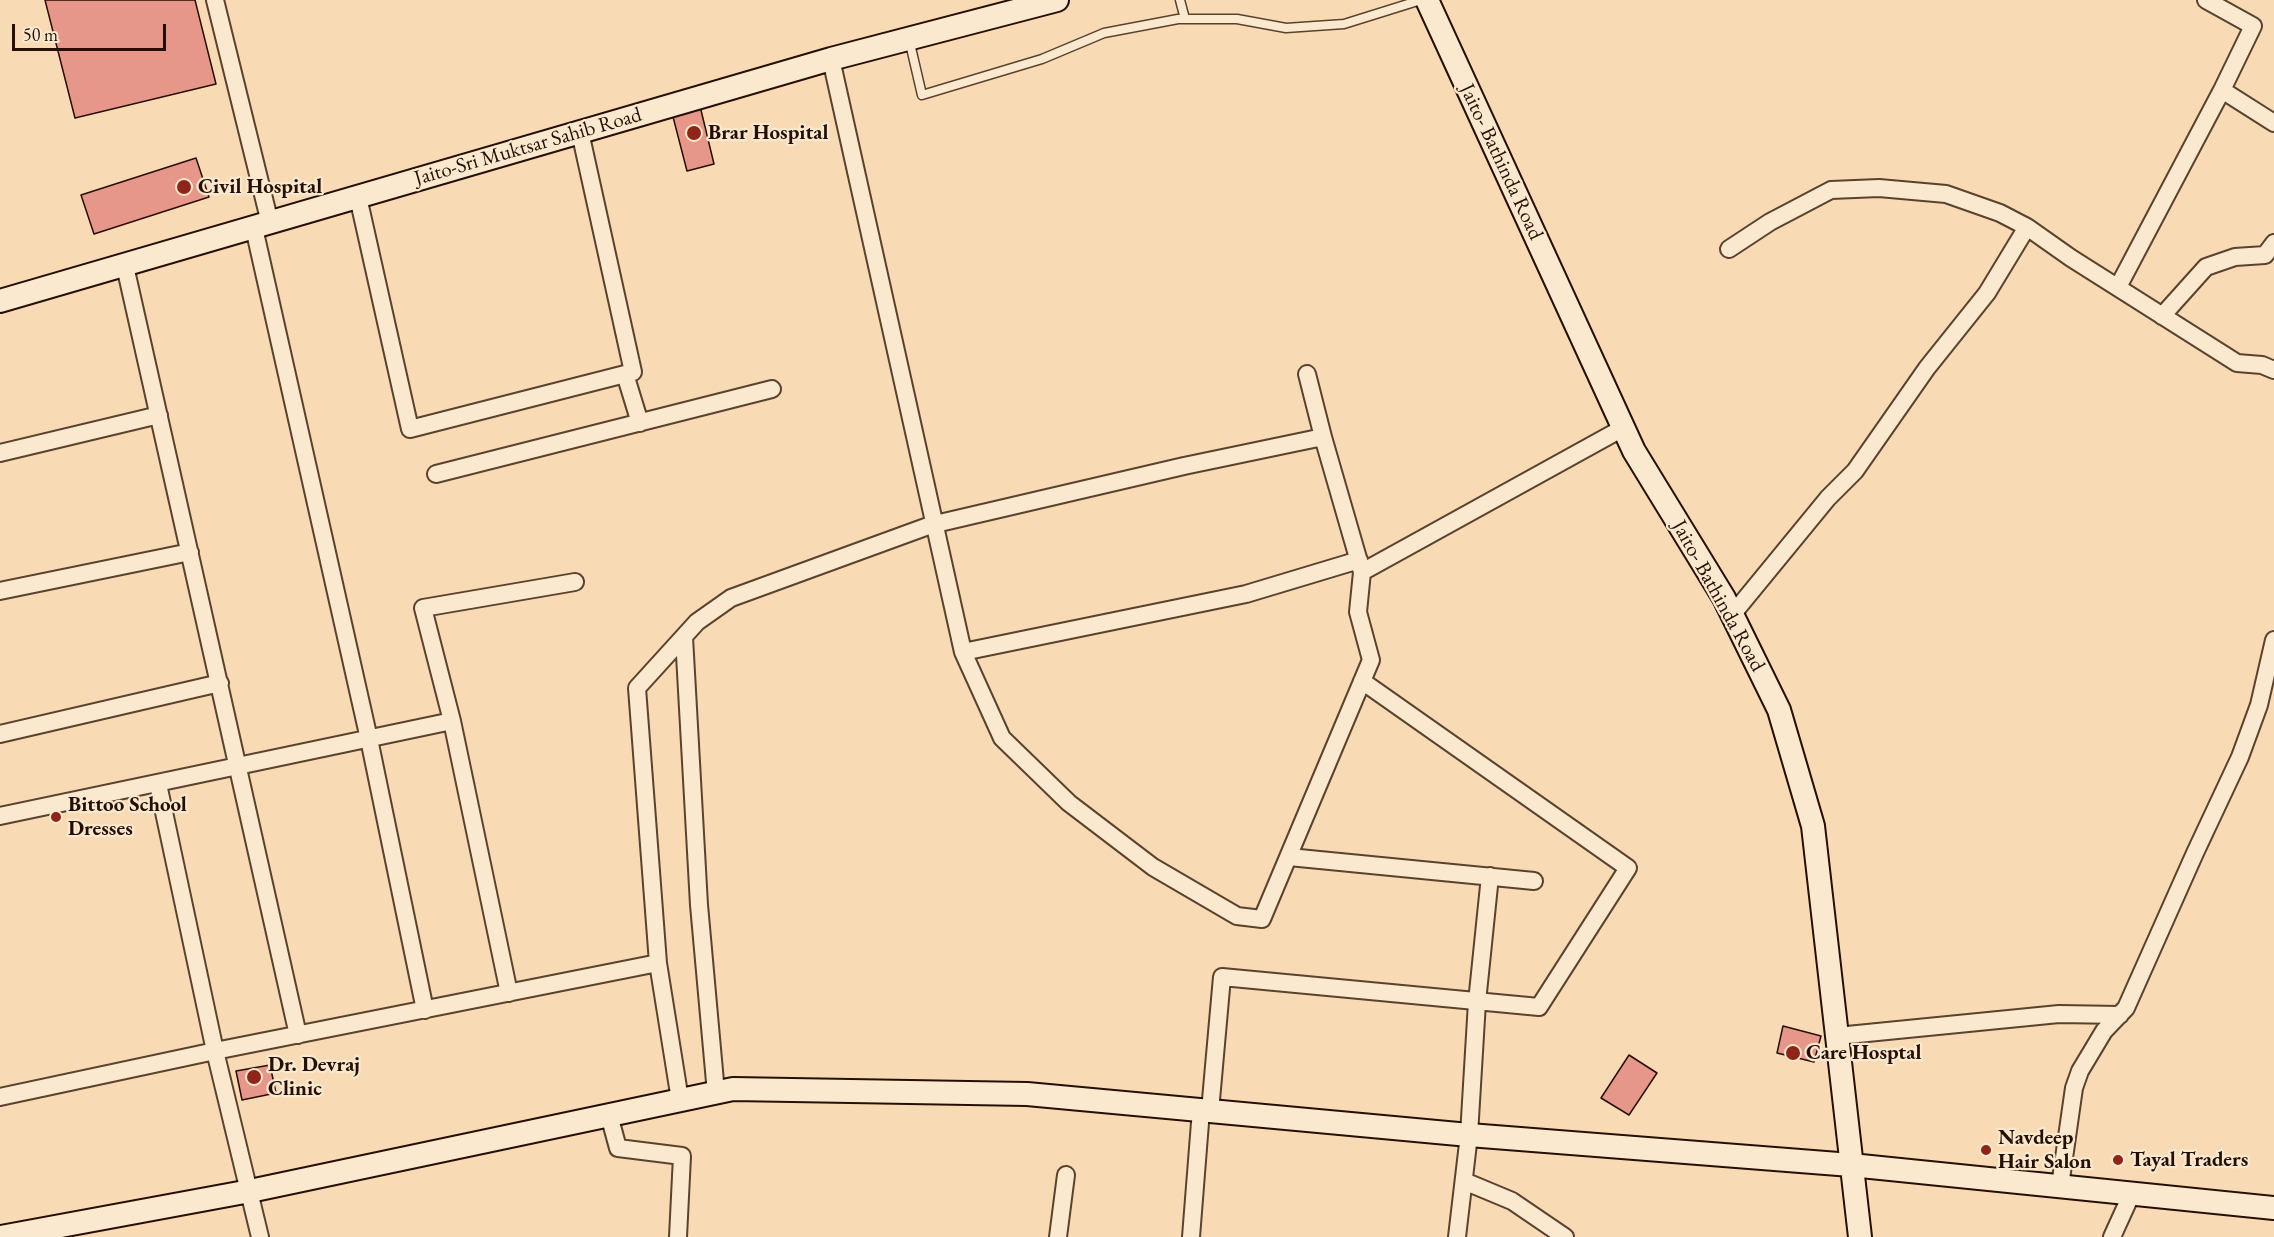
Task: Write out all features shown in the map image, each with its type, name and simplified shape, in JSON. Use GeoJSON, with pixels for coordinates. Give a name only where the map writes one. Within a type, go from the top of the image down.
{"type":"FeatureCollection","features":[{"type":"Feature","properties":{"kind":"street"},"geometry":{"type":"LineString","coordinates":[[215,0],[425,1010]]}},
{"type":"Feature","properties":{"kind":"street","name":"Jaito-Sri Muktsar Sahib Road"},"geometry":{"type":"LineString","coordinates":[[0,301],[831,59],[1058,0]]}},
{"type":"Feature","properties":{"kind":"street","name":"Jaito- Bathinda Road"},"geometry":{"type":"LineString","coordinates":[[1427,0],[1634,451],[1724,598],[1779,710],[1813,826],[1860,1237]]}},
{"type":"Feature","properties":{"kind":"street"},"geometry":{"type":"LineString","coordinates":[[2118,287],[2222,90],[2253,26],[2206,0]]}},
{"type":"Feature","properties":{"kind":"street"},"geometry":{"type":"LineString","coordinates":[[831,59],[963,652],[1002,738],[1069,803],[1153,867],[1237,916],[1262,919],[1371,660],[1358,612],[1360,566],[1307,374]]}},
{"type":"Feature","properties":{"kind":"street"},"geometry":{"type":"LineString","coordinates":[[2222,90],[2274,123]]}},
{"type":"Feature","properties":{"kind":"street"},"geometry":{"type":"LineString","coordinates":[[358,198],[410,429],[633,372],[580,132]]}},
{"type":"Feature","properties":{"kind":"street"},"geometry":{"type":"LineString","coordinates":[[1729,249],[1770,222],[1831,190],[1879,188],[1946,194],[2000,213],[2027,227],[2237,363],[2270,364]]}},
{"type":"Feature","properties":{"kind":"street"},"geometry":{"type":"LineString","coordinates":[[1732,615],[1828,498],[1855,471],[1928,368],[1987,292],[2027,227]]}},
{"type":"Feature","properties":{"kind":"street"},"geometry":{"type":"LineString","coordinates":[[2162,316],[2206,267],[2235,257],[2265,255],[2274,243]]}},
{"type":"Feature","properties":{"kind":"street"},"geometry":{"type":"LineString","coordinates":[[125,266],[298,1035]]}},
{"type":"Feature","properties":{"kind":"street"},"geometry":{"type":"LineString","coordinates":[[625,374],[640,423]]}},
{"type":"Feature","properties":{"kind":"street"},"geometry":{"type":"LineString","coordinates":[[436,474],[772,389]]}},
{"type":"Feature","properties":{"kind":"street"},"geometry":{"type":"LineString","coordinates":[[0,453],[159,415]]}},
{"type":"Feature","properties":{"kind":"street"},"geometry":{"type":"LineString","coordinates":[[963,652],[1246,594],[1360,566],[1623,428]]}},
{"type":"Feature","properties":{"kind":"street"},"geometry":{"type":"LineString","coordinates":[[680,1100],[658,963],[637,688],[697,622],[731,598],[934,524],[1184,466],[1323,437]]}},
{"type":"Feature","properties":{"kind":"street"},"geometry":{"type":"LineString","coordinates":[[0,591],[190,552]]}},
{"type":"Feature","properties":{"kind":"street"},"geometry":{"type":"LineString","coordinates":[[509,993],[452,720],[423,608],[575,582]]}},
{"type":"Feature","properties":{"kind":"street"},"geometry":{"type":"LineString","coordinates":[[684,637],[699,905],[716,1093]]}},
{"type":"Feature","properties":{"kind":"street"},"geometry":{"type":"LineString","coordinates":[[2060,1186],[2074,1088],[2080,1071],[2104,1031],[2126,1008],[2240,758],[2259,705],[2274,640]]}},
{"type":"Feature","properties":{"kind":"street"},"geometry":{"type":"LineString","coordinates":[[1191,1237],[1222,977],[1539,1008],[1628,868],[1362,681]]}},
{"type":"Feature","properties":{"kind":"street"},"geometry":{"type":"LineString","coordinates":[[0,734],[220,683]]}},
{"type":"Feature","properties":{"kind":"street"},"geometry":{"type":"LineString","coordinates":[[0,816],[452,720]]}},
{"type":"Feature","properties":{"kind":"street"},"geometry":{"type":"LineString","coordinates":[[158,784],[215,1051],[260,1237]]}},
{"type":"Feature","properties":{"kind":"street"},"geometry":{"type":"LineString","coordinates":[[1288,857],[1534,881]]}},
{"type":"Feature","properties":{"kind":"street"},"geometry":{"type":"LineString","coordinates":[[1457,1237],[1469,1135],[1477,1002],[1490,876]]}},
{"type":"Feature","properties":{"kind":"street"},"geometry":{"type":"LineString","coordinates":[[0,1097],[215,1051],[658,963]]}},
{"type":"Feature","properties":{"kind":"street"},"geometry":{"type":"LineString","coordinates":[[1836,1036],[2059,1014],[2120,1015]]}},
{"type":"Feature","properties":{"kind":"street"},"geometry":{"type":"LineString","coordinates":[[1,1237],[250,1191],[733,1089],[1027,1094],[1469,1135],[1851,1165],[2274,1208]]}},
{"type":"Feature","properties":{"kind":"street"},"geometry":{"type":"LineString","coordinates":[[609,1115],[618,1148],[682,1156],[678,1237]]}},
{"type":"Feature","properties":{"kind":"street"},"geometry":{"type":"LineString","coordinates":[[1058,1237],[1066,1175]]}},
{"type":"Feature","properties":{"kind":"street"},"geometry":{"type":"LineString","coordinates":[[1464,1181],[1512,1201],[1565,1237]]}},
{"type":"Feature","properties":{"kind":"street"},"geometry":{"type":"LineString","coordinates":[[2112,1237],[2132,1193]]}},
{"type":"Feature","properties":{"kind":"lane"},"geometry":{"type":"LineString","coordinates":[[1180,0],[1185,19]]}},
{"type":"Feature","properties":{"kind":"lane"},"geometry":{"type":"LineString","coordinates":[[909,38],[922,95],[1042,59],[1104,33],[1185,19],[1237,19],[1286,28],[1344,24],[1421,0]]}},
{"type":"Feature","properties":{"kind":"building"},"geometry":{"type":"Polygon","coordinates":[[[45,0],[195,0],[216,84],[75,118],[45,0]]]}},
{"type":"Feature","properties":{"kind":"building"},"geometry":{"type":"Polygon","coordinates":[[[700,106],[714,164],[687,171],[672,113],[700,106]]]}},
{"type":"Feature","properties":{"kind":"building"},"geometry":{"type":"Polygon","coordinates":[[[196,158],[209,197],[94,234],[81,195],[196,158]]]}},
{"type":"Feature","properties":{"kind":"building"},"geometry":{"type":"Polygon","coordinates":[[[1783,1026],[1821,1036],[1814,1062],[1777,1053],[1783,1026]]]}},
{"type":"Feature","properties":{"kind":"building"},"geometry":{"type":"Polygon","coordinates":[[[1629,1055],[1657,1073],[1629,1115],[1601,1098],[1629,1055]]]}},
{"type":"Feature","properties":{"kind":"building"},"geometry":{"type":"Polygon","coordinates":[[[270,1065],[276,1093],[242,1100],[236,1071],[270,1065]]]}},
{"type":"Feature","properties":{"kind":"place","name":"Brar Hospital"},"geometry":{"type":"Point","coordinates":[694,133]}},
{"type":"Feature","properties":{"kind":"place","name":"Civil Hospital"},"geometry":{"type":"Point","coordinates":[184,187]}},
{"type":"Feature","properties":{"kind":"place","name":"Bittoo School Dresses"},"geometry":{"type":"Point","coordinates":[56,817]}},
{"type":"Feature","properties":{"kind":"place","name":"Care Hosptal"},"geometry":{"type":"Point","coordinates":[1793,1053]}},
{"type":"Feature","properties":{"kind":"place","name":"Dr. Devraj Clinic"},"geometry":{"type":"Point","coordinates":[254,1077]}},
{"type":"Feature","properties":{"kind":"place","name":"Navdeep Hair Salon"},"geometry":{"type":"Point","coordinates":[1986,1150]}},
{"type":"Feature","properties":{"kind":"place","name":"Tayal Traders"},"geometry":{"type":"Point","coordinates":[2118,1160]}}]}
